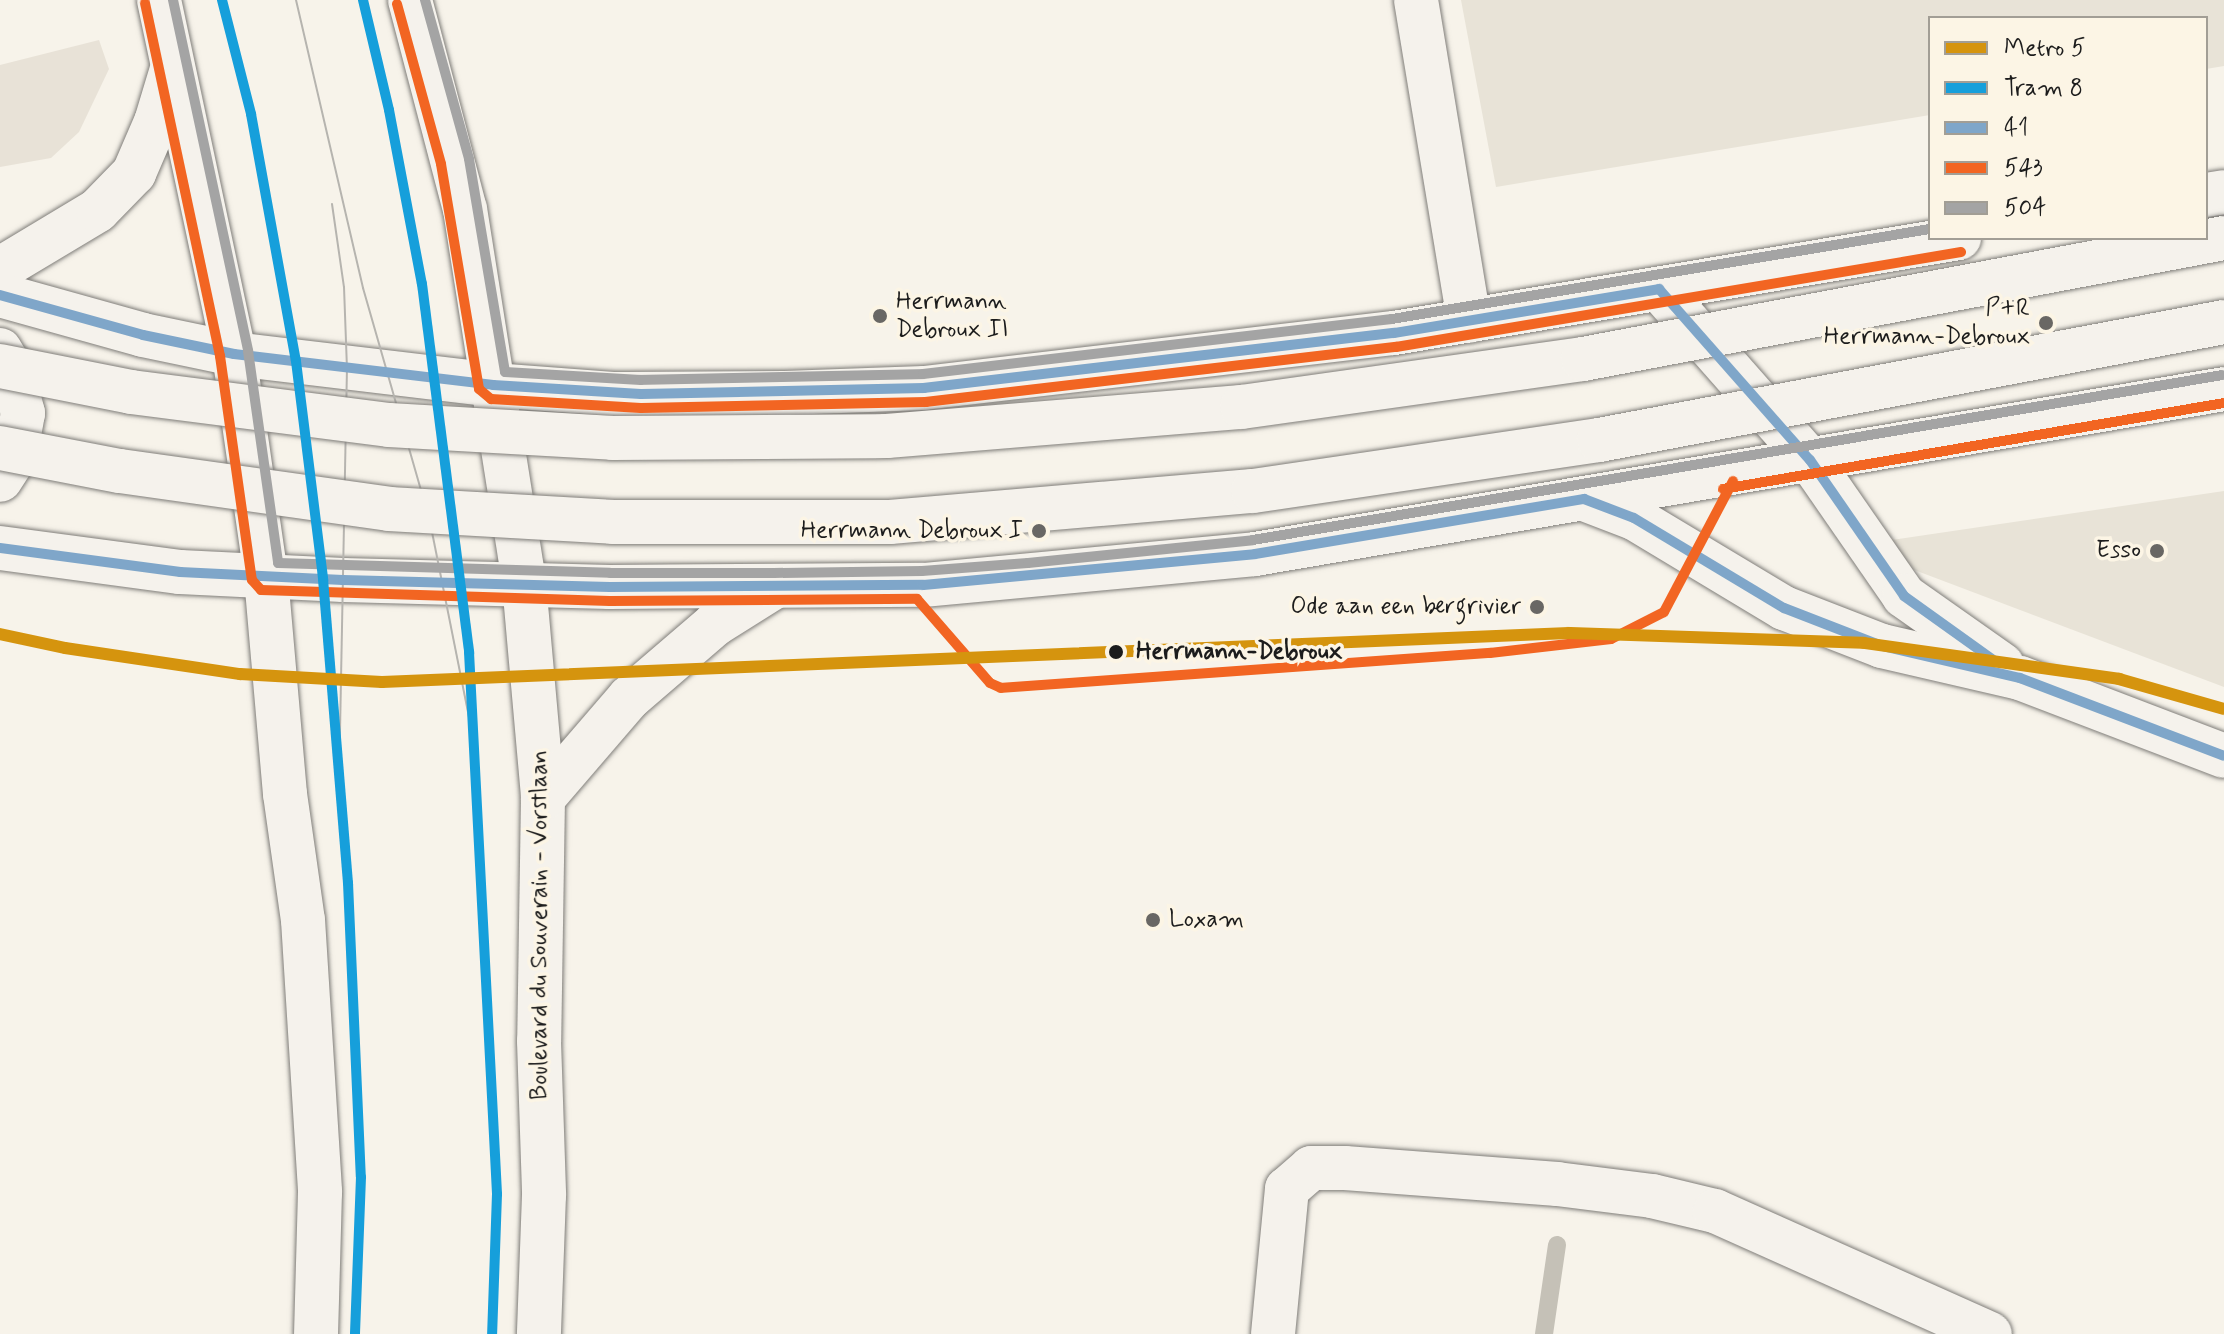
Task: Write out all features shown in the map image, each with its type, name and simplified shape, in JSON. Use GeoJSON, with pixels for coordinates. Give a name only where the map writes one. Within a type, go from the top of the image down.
{"type":"FeatureCollection","features":[{"type":"Feature","properties":{"kind":"main road"},"geometry":{"type":"LineString","coordinates":[[159,0],[234,354],[266,577],[285,794],[303,920],[320,1192],[316,1334]]}},
{"type":"Feature","properties":{"kind":"main road","name":"Boulevard du Souverain - Vorstlaan"},"geometry":{"type":"LineString","coordinates":[[410,0],[458,173],[524,583],[543,798],[539,1041],[544,1195],[539,1334]]}},
{"type":"Feature","properties":{"kind":"main road"},"geometry":{"type":"LineString","coordinates":[[1416,0],[1469,321]]}},
{"type":"Feature","properties":{"kind":"main road"},"geometry":{"type":"LineString","coordinates":[[0,269],[98,210],[134,173],[156,122],[174,63]]}},
{"type":"Feature","properties":{"kind":"main road"},"geometry":{"type":"LineString","coordinates":[[0,366],[131,392],[389,425],[613,438],[887,436],[1242,407],[1583,359],[2224,238]]}},
{"type":"Feature","properties":{"kind":"main road"},"geometry":{"type":"LineString","coordinates":[[0,295],[143,335],[234,354],[493,385],[627,394],[924,388],[1274,349],[1469,321],[1947,240]]}},
{"type":"Feature","properties":{"kind":"main road"},"geometry":{"type":"LineString","coordinates":[[1659,289],[1810,460],[1904,596],[2020,678]]}},
{"type":"Feature","properties":{"kind":"main road"},"geometry":{"type":"LineString","coordinates":[[0,448],[120,471],[389,509],[614,522],[890,522],[1253,491],[1583,443],[2224,322]]}},
{"type":"Feature","properties":{"kind":"main road"},"geometry":{"type":"LineString","coordinates":[[0,350],[11,368],[23,413],[15,457],[0,480]]}},
{"type":"Feature","properties":{"kind":"main road"},"geometry":{"type":"LineString","coordinates":[[0,548],[180,572],[266,577],[774,587],[923,585],[1255,554],[2224,389]]}},
{"type":"Feature","properties":{"kind":"main road"},"geometry":{"type":"LineString","coordinates":[[1584,499],[1647,525],[1784,608],[1882,646],[2020,678],[2224,756]]}},
{"type":"Feature","properties":{"kind":"main road"},"geometry":{"type":"LineString","coordinates":[[543,798],[629,698],[715,624],[774,587]]}},
{"type":"Feature","properties":{"kind":"main road"},"geometry":{"type":"LineString","coordinates":[[1273,1334],[1287,1189],[1311,1168],[1557,1184],[1652,1196],[1715,1211],[1990,1334]]}},
{"type":"Feature","properties":{"kind":"shaded area"},"geometry":{"type":"Polygon","coordinates":[[[1461,0],[2224,0],[2224,66],[2208,69],[2208,16],[1928,16],[1928,115],[1496,187],[1461,0]]]}},
{"type":"Feature","properties":{"kind":"shaded area"},"geometry":{"type":"Polygon","coordinates":[[[99,40],[109,69],[79,132],[51,158],[0,167],[0,65],[99,40]]]}},
{"type":"Feature","properties":{"kind":"shaded area"},"geometry":{"type":"Polygon","coordinates":[[[2224,491],[2224,687],[1851,546],[2224,491]]]}},
{"type":"Feature","properties":{"kind":"waterway"},"geometry":{"type":"LineString","coordinates":[[1544,1334],[1557,1245]]}},
{"type":"Feature","properties":{"kind":"tram line","name":"8"},"geometry":{"type":"LineString","coordinates":[[222,0],[251,114],[296,361],[323,579],[348,883],[361,1177],[355,1334]]}},
{"type":"Feature","properties":{"kind":"tram line"},"geometry":{"type":"LineString","coordinates":[[296,0],[363,288],[430,522],[473,738]]}},
{"type":"Feature","properties":{"kind":"tram line","name":"8"},"geometry":{"type":"LineString","coordinates":[[363,0],[389,110],[422,284],[469,652],[497,1194],[492,1334]]}},
{"type":"Feature","properties":{"kind":"tram line"},"geometry":{"type":"LineString","coordinates":[[332,204],[344,287],[347,367],[339,775]]}},
{"type":"Feature","properties":{"kind":"metro line","name":"5"},"geometry":{"type":"LineString","coordinates":[[0,634],[65,648],[240,674],[382,682],[1569,633],[1864,643],[2119,679],[2224,709]]}},
{"type":"Feature","properties":{"kind":"transit line","name":"504"},"geometry":{"type":"LineString","coordinates":[[173,0],[248,351],[278,563],[610,573],[922,571],[1028,563],[1253,540],[2222,375]]}},
{"type":"Feature","properties":{"kind":"transit line","name":"504"},"geometry":{"type":"LineString","coordinates":[[425,0],[469,159],[505,372],[641,380],[923,374],[1392,319],[1928,229]]}},
{"type":"Feature","properties":{"kind":"transit line","name":"543"},"geometry":{"type":"LineString","coordinates":[[145,3],[220,356],[252,580],[261,590],[610,601],[917,599],[990,683],[1001,688],[1490,653],[1611,639],[1664,612],[1733,481]]}},
{"type":"Feature","properties":{"kind":"transit line","name":"543"},"geometry":{"type":"LineString","coordinates":[[397,4],[441,164],[479,389],[491,399],[641,408],[926,402],[1396,347],[1961,252]]}},
{"type":"Feature","properties":{"kind":"transit line","name":"41"},"geometry":{"type":"LineString","coordinates":[[1659,289],[1810,460],[1904,596],[1992,659]]}},
{"type":"Feature","properties":{"kind":"transit line","name":"41"},"geometry":{"type":"LineString","coordinates":[[0,295],[143,335],[234,354],[493,385],[641,394],[924,388],[1394,333],[1659,289]]}},
{"type":"Feature","properties":{"kind":"transit line","name":"543"},"geometry":{"type":"LineString","coordinates":[[1723,489],[2224,403]]}},
{"type":"Feature","properties":{"kind":"transit line","name":"41"},"geometry":{"type":"LineString","coordinates":[[0,548],[180,572],[343,580],[610,587],[923,585],[1255,554],[1584,499],[1634,518],[1784,608],[1882,646],[2020,678],[2224,756]]}},
{"type":"Feature","properties":{"kind":"place","name":"Herrmann Debroux II"},"geometry":{"type":"Point","coordinates":[880,316]}},
{"type":"Feature","properties":{"kind":"place","name":"P+R Herrmann-Debroux"},"geometry":{"type":"Point","coordinates":[2046,323]}},
{"type":"Feature","properties":{"kind":"place","name":"Herrmann Debroux I"},"geometry":{"type":"Point","coordinates":[1039,531]}},
{"type":"Feature","properties":{"kind":"place","name":"Esso"},"geometry":{"type":"Point","coordinates":[2157,551]}},
{"type":"Feature","properties":{"kind":"place","name":"Ode aan een bergrivier"},"geometry":{"type":"Point","coordinates":[1537,607]}},
{"type":"Feature","properties":{"kind":"place","name":"Herrmann-Debroux"},"geometry":{"type":"Point","coordinates":[1116,652]}},
{"type":"Feature","properties":{"kind":"place","name":"Loxam"},"geometry":{"type":"Point","coordinates":[1153,920]}}]}
